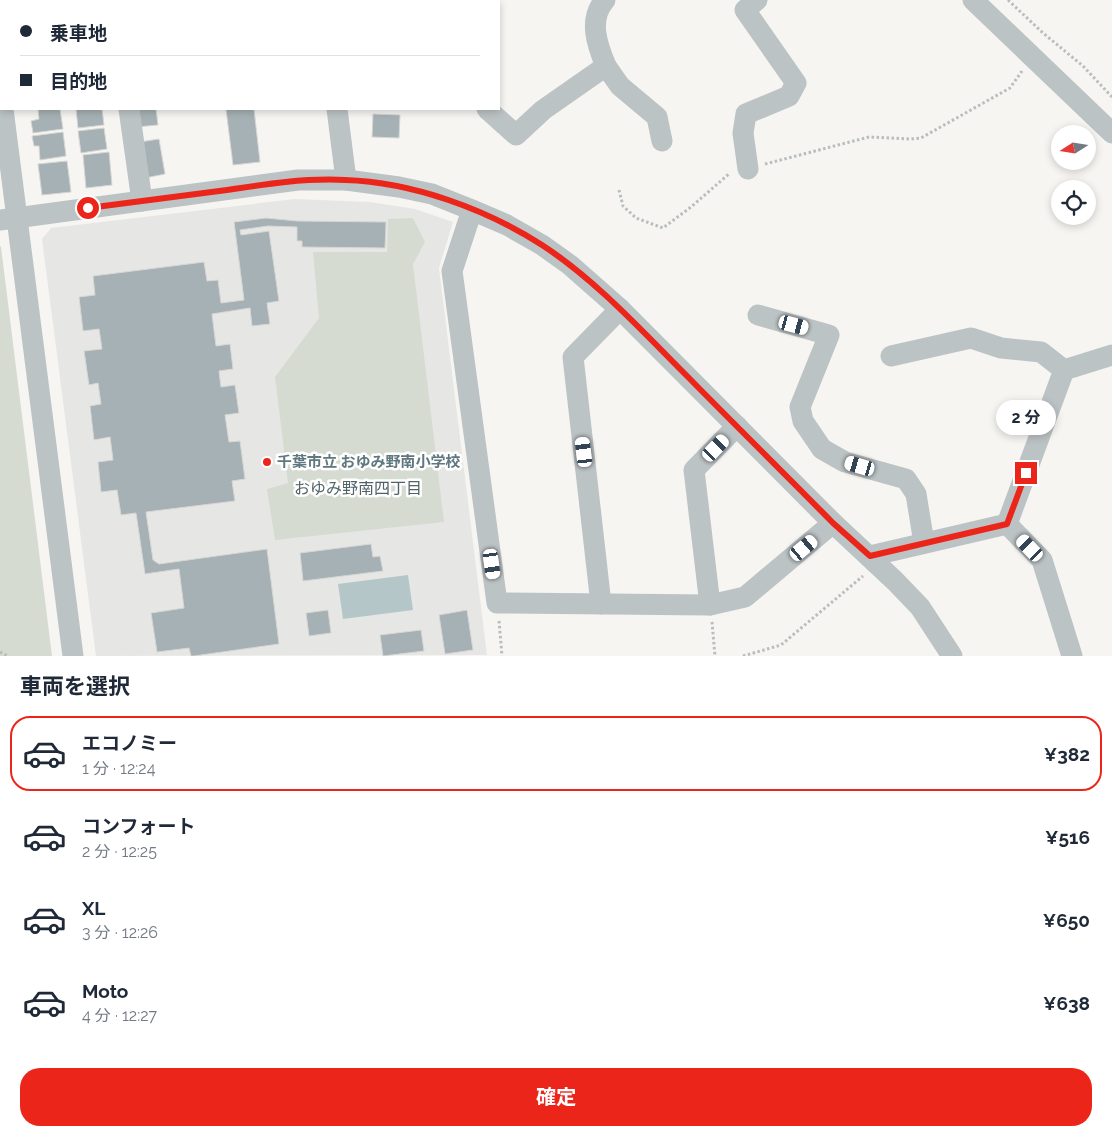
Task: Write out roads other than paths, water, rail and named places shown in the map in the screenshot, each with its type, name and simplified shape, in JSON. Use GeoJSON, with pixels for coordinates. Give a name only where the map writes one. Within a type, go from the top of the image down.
{"type":"FeatureCollection","features":[{"type":"Feature","properties":{"kind":"street"},"geometry":{"type":"LineString","coordinates":[[605,0],[601,5],[595,22],[597,46],[606,66],[620,86],[657,117],[662,141]]}},
{"type":"Feature","properties":{"kind":"street"},"geometry":{"type":"LineString","coordinates":[[748,169],[743,133],[746,114],[789,96],[796,83],[745,10],[757,0]]}},
{"type":"Feature","properties":{"kind":"street"},"geometry":{"type":"LineString","coordinates":[[972,0],[1112,133]]}},
{"type":"Feature","properties":{"kind":"street"},"geometry":{"type":"LineString","coordinates":[[488,110],[516,135],[543,110],[606,66]]}},
{"type":"Feature","properties":{"kind":"street"},"geometry":{"type":"LineString","coordinates":[[2,110],[8,219],[73,656]]}},
{"type":"Feature","properties":{"kind":"street"},"geometry":{"type":"LineString","coordinates":[[129,110],[142,201]]}},
{"type":"Feature","properties":{"kind":"street"},"geometry":{"type":"LineString","coordinates":[[337,110],[346,180]]}},
{"type":"Feature","properties":{"kind":"street"},"geometry":{"type":"LineString","coordinates":[[8,219],[298,180],[346,180],[399,187],[432,194],[507,226],[542,245],[570,265],[620,309],[833,523],[869,564],[920,606],[952,656]]}},
{"type":"Feature","properties":{"kind":"street"},"geometry":{"type":"LineString","coordinates":[[472,210],[452,271],[497,602],[710,605],[745,597],[833,523]]}},
{"type":"Feature","properties":{"kind":"street"},"geometry":{"type":"LineString","coordinates":[[601,604],[573,357],[620,309]]}},
{"type":"Feature","properties":{"kind":"street"},"geometry":{"type":"LineString","coordinates":[[758,315],[829,335],[800,407],[803,421],[822,449],[845,462],[906,479],[916,494],[924,543]]}},
{"type":"Feature","properties":{"kind":"street"},"geometry":{"type":"LineString","coordinates":[[891,356],[971,338],[1002,348],[1041,352],[1064,370]]}},
{"type":"Feature","properties":{"kind":"street"},"geometry":{"type":"LineString","coordinates":[[1064,370],[1112,355]]}},
{"type":"Feature","properties":{"kind":"street"},"geometry":{"type":"LineString","coordinates":[[1007,524],[1064,370]]}},
{"type":"Feature","properties":{"kind":"street"},"geometry":{"type":"LineString","coordinates":[[710,605],[694,470],[737,426]]}},
{"type":"Feature","properties":{"kind":"street"},"geometry":{"type":"LineString","coordinates":[[869,564],[924,543],[1007,524]]}},
{"type":"Feature","properties":{"kind":"street"},"geometry":{"type":"LineString","coordinates":[[1007,524],[1042,560],[1072,656]]}},
{"type":"Feature","properties":{"kind":"place","name":"千葉市立 おゆみ野南小学校"},"geometry":{"type":"Point","coordinates":[267,462]}},
{"type":"Feature","properties":{"kind":"district","name":"おゆみ野南四丁目"},"geometry":{"type":"Point","coordinates":[358,488]}}]}
